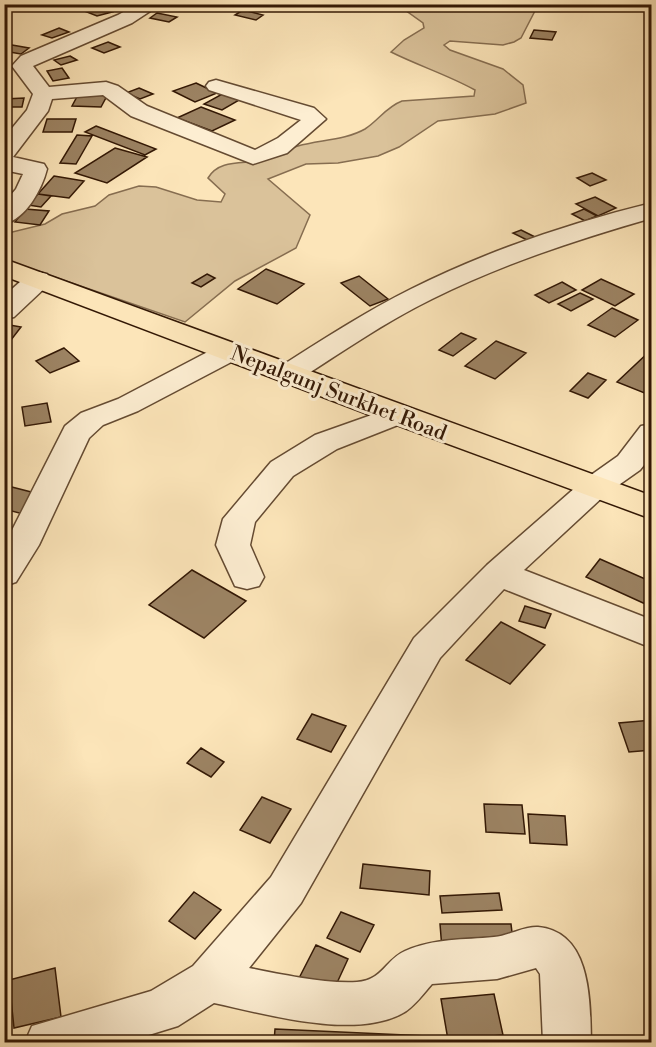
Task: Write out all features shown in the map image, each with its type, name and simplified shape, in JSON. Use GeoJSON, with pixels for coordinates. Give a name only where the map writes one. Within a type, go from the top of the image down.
{"type":"FeatureCollection","features":[{"type":"Feature","properties":{"kind":"main road","name":"Nepalgunj Surkhet Road"},"geometry":{"type":"LineString","coordinates":[[24,274],[397,416],[651,508]]}},
{"type":"Feature","properties":{"kind":"street"},"geometry":{"type":"LineString","coordinates":[[44,94],[22,66],[28,60],[125,19],[152,4]]}},
{"type":"Feature","properties":{"kind":"street"},"geometry":{"type":"LineString","coordinates":[[44,94],[106,88],[114,91],[126,105],[253,157],[268,154],[280,147],[315,119],[306,112],[216,86]]}},
{"type":"Feature","properties":{"kind":"street"},"geometry":{"type":"LineString","coordinates":[[4,154],[37,111],[44,94]]}},
{"type":"Feature","properties":{"kind":"street"},"geometry":{"type":"LineString","coordinates":[[4,161],[6,164],[36,169],[34,179],[26,191],[4,217]]}},
{"type":"Feature","properties":{"kind":"street"},"geometry":{"type":"LineString","coordinates":[[288,374],[351,333],[421,294],[464,274],[532,246],[651,210]]}},
{"type":"Feature","properties":{"kind":"street"},"geometry":{"type":"LineString","coordinates":[[4,311],[24,274]]}},
{"type":"Feature","properties":{"kind":"street"},"geometry":{"type":"LineString","coordinates":[[4,574],[22,545],[76,433],[92,419],[128,405],[228,352]]}},
{"type":"Feature","properties":{"kind":"street"},"geometry":{"type":"LineString","coordinates":[[247,577],[233,545],[239,519],[282,469],[326,442],[397,416]]}},
{"type":"Feature","properties":{"kind":"street"},"geometry":{"type":"LineString","coordinates":[[49,1042],[161,1010],[208,981],[286,890],[427,648],[499,573],[595,487],[629,462],[651,433]]}},
{"type":"Feature","properties":{"kind":"street"},"geometry":{"type":"LineString","coordinates":[[499,573],[651,635]]}},
{"type":"Feature","properties":{"kind":"street"},"geometry":{"type":"LineString","coordinates":[[208,981],[291,998],[357,1004],[388,997],[418,967],[435,962],[497,958],[537,947],[550,951],[562,968],[567,1042]]}},
{"type":"Feature","properties":{"kind":"shaded area"},"geometry":{"type":"Polygon","coordinates":[[[404,5],[538,5],[521,38],[514,42],[503,45],[450,41],[444,45],[450,50],[503,69],[523,85],[526,103],[495,114],[438,121],[399,147],[378,156],[338,163],[306,164],[268,179],[310,215],[296,248],[235,281],[185,322],[5,260],[4,234],[45,224],[62,214],[95,206],[109,195],[139,186],[156,187],[197,200],[221,202],[225,194],[208,178],[219,167],[233,163],[264,160],[298,146],[358,133],[402,101],[474,96],[475,90],[391,52],[404,40],[424,28],[423,23],[405,10],[404,5]]]}},
{"type":"Feature","properties":{"kind":"building"},"geometry":{"type":"Polygon","coordinates":[[[101,7],[112,12],[97,16],[87,12],[101,7]]]}},
{"type":"Feature","properties":{"kind":"building"},"geometry":{"type":"Polygon","coordinates":[[[243,10],[263,15],[256,20],[235,15],[243,10]]]}},
{"type":"Feature","properties":{"kind":"building"},"geometry":{"type":"Polygon","coordinates":[[[157,13],[177,17],[169,22],[150,18],[157,13]]]}},
{"type":"Feature","properties":{"kind":"building"},"geometry":{"type":"Polygon","coordinates":[[[59,28],[69,32],[52,38],[42,35],[59,28]]]}},
{"type":"Feature","properties":{"kind":"building"},"geometry":{"type":"Polygon","coordinates":[[[534,30],[556,32],[552,40],[530,38],[534,30]]]}},
{"type":"Feature","properties":{"kind":"building"},"geometry":{"type":"Polygon","coordinates":[[[108,42],[120,47],[104,53],[92,48],[108,42]]]}},
{"type":"Feature","properties":{"kind":"building"},"geometry":{"type":"Polygon","coordinates":[[[12,45],[29,48],[21,54],[4,51],[12,45]]]}},
{"type":"Feature","properties":{"kind":"building"},"geometry":{"type":"Polygon","coordinates":[[[70,56],[77,60],[61,65],[54,60],[70,56]]]}},
{"type":"Feature","properties":{"kind":"building"},"geometry":{"type":"Polygon","coordinates":[[[62,68],[69,78],[53,81],[47,71],[62,68]]]}},
{"type":"Feature","properties":{"kind":"building"},"geometry":{"type":"Polygon","coordinates":[[[196,83],[217,93],[195,102],[173,91],[196,83]]]}},
{"type":"Feature","properties":{"kind":"building"},"geometry":{"type":"Polygon","coordinates":[[[139,88],[153,94],[140,99],[126,93],[139,88]]]}},
{"type":"Feature","properties":{"kind":"building"},"geometry":{"type":"Polygon","coordinates":[[[79,93],[108,94],[101,107],[72,106],[79,93]]]}},
{"type":"Feature","properties":{"kind":"building"},"geometry":{"type":"Polygon","coordinates":[[[224,93],[241,99],[222,110],[204,104],[224,93]]]}},
{"type":"Feature","properties":{"kind":"building"},"geometry":{"type":"Polygon","coordinates":[[[24,98],[22,107],[4,107],[4,99],[24,98]]]}},
{"type":"Feature","properties":{"kind":"building"},"geometry":{"type":"Polygon","coordinates":[[[201,107],[235,120],[212,131],[177,118],[201,107]]]}},
{"type":"Feature","properties":{"kind":"building"},"geometry":{"type":"Polygon","coordinates":[[[47,119],[76,119],[72,132],[43,132],[47,119]]]}},
{"type":"Feature","properties":{"kind":"building"},"geometry":{"type":"Polygon","coordinates":[[[96,126],[156,149],[145,155],[85,132],[96,126]]]}},
{"type":"Feature","properties":{"kind":"building"},"geometry":{"type":"Polygon","coordinates":[[[77,135],[92,136],[76,164],[60,163],[77,135]]]}},
{"type":"Feature","properties":{"kind":"building"},"geometry":{"type":"Polygon","coordinates":[[[115,148],[147,157],[107,183],[75,173],[115,148]]]}},
{"type":"Feature","properties":{"kind":"building"},"geometry":{"type":"Polygon","coordinates":[[[592,173],[606,180],[590,186],[577,178],[592,173]]]}},
{"type":"Feature","properties":{"kind":"building"},"geometry":{"type":"Polygon","coordinates":[[[54,176],[84,181],[69,198],[38,194],[54,176]]]}},
{"type":"Feature","properties":{"kind":"building"},"geometry":{"type":"Polygon","coordinates":[[[38,194],[51,196],[41,207],[28,205],[38,194]]]}},
{"type":"Feature","properties":{"kind":"building"},"geometry":{"type":"Polygon","coordinates":[[[595,197],[616,208],[598,216],[576,204],[595,197]]]}},
{"type":"Feature","properties":{"kind":"building"},"geometry":{"type":"Polygon","coordinates":[[[25,209],[49,211],[40,225],[15,222],[25,209]]]}},
{"type":"Feature","properties":{"kind":"building"},"geometry":{"type":"Polygon","coordinates":[[[584,209],[597,216],[585,221],[572,214],[584,209]]]}},
{"type":"Feature","properties":{"kind":"building"},"geometry":{"type":"Polygon","coordinates":[[[521,230],[537,238],[529,241],[513,233],[521,230]]]}},
{"type":"Feature","properties":{"kind":"building"},"geometry":{"type":"Polygon","coordinates":[[[266,269],[304,284],[277,304],[238,289],[266,269]]]}},
{"type":"Feature","properties":{"kind":"building"},"geometry":{"type":"Polygon","coordinates":[[[207,274],[215,278],[201,287],[192,283],[207,274]]]}},
{"type":"Feature","properties":{"kind":"building"},"geometry":{"type":"Polygon","coordinates":[[[359,276],[388,299],[370,306],[341,283],[359,276]]]}},
{"type":"Feature","properties":{"kind":"building"},"geometry":{"type":"Polygon","coordinates":[[[601,279],[634,294],[615,306],[582,290],[601,279]]]}},
{"type":"Feature","properties":{"kind":"building"},"geometry":{"type":"Polygon","coordinates":[[[562,282],[576,290],[549,303],[535,295],[562,282]]]}},
{"type":"Feature","properties":{"kind":"building"},"geometry":{"type":"Polygon","coordinates":[[[580,293],[593,299],[571,311],[558,304],[580,293]]]}},
{"type":"Feature","properties":{"kind":"building"},"geometry":{"type":"Polygon","coordinates":[[[612,308],[638,320],[615,337],[588,325],[612,308]]]}},
{"type":"Feature","properties":{"kind":"building"},"geometry":{"type":"Polygon","coordinates":[[[4,324],[21,327],[11,340],[4,339],[4,324]]]}},
{"type":"Feature","properties":{"kind":"building"},"geometry":{"type":"Polygon","coordinates":[[[461,333],[476,339],[453,356],[439,350],[461,333]]]}},
{"type":"Feature","properties":{"kind":"building"},"geometry":{"type":"Polygon","coordinates":[[[496,341],[526,353],[495,379],[465,366],[496,341]]]}},
{"type":"Feature","properties":{"kind":"building"},"geometry":{"type":"Polygon","coordinates":[[[64,348],[79,361],[50,373],[36,361],[64,348]]]}},
{"type":"Feature","properties":{"kind":"building"},"geometry":{"type":"Polygon","coordinates":[[[652,349],[652,396],[617,382],[652,349]]]}},
{"type":"Feature","properties":{"kind":"building"},"geometry":{"type":"Polygon","coordinates":[[[588,373],[606,380],[588,398],[570,391],[588,373]]]}},
{"type":"Feature","properties":{"kind":"building"},"geometry":{"type":"Polygon","coordinates":[[[47,403],[51,422],[25,426],[22,407],[47,403]]]}},
{"type":"Feature","properties":{"kind":"building"},"geometry":{"type":"Polygon","coordinates":[[[4,485],[39,494],[23,514],[4,509],[4,485]]]}},
{"type":"Feature","properties":{"kind":"building"},"geometry":{"type":"Polygon","coordinates":[[[600,559],[652,582],[652,607],[586,577],[600,559]]]}},
{"type":"Feature","properties":{"kind":"building"},"geometry":{"type":"Polygon","coordinates":[[[192,570],[246,601],[204,638],[149,605],[192,570]]]}},
{"type":"Feature","properties":{"kind":"building"},"geometry":{"type":"Polygon","coordinates":[[[525,606],[551,614],[545,628],[519,621],[525,606]]]}},
{"type":"Feature","properties":{"kind":"building"},"geometry":{"type":"Polygon","coordinates":[[[501,622],[545,645],[510,684],[466,660],[501,622]]]}},
{"type":"Feature","properties":{"kind":"building"},"geometry":{"type":"Polygon","coordinates":[[[312,714],[346,726],[331,752],[297,739],[312,714]]]}},
{"type":"Feature","properties":{"kind":"building"},"geometry":{"type":"Polygon","coordinates":[[[652,720],[652,750],[629,752],[619,723],[652,720]]]}},
{"type":"Feature","properties":{"kind":"building"},"geometry":{"type":"Polygon","coordinates":[[[201,748],[224,762],[211,777],[187,763],[201,748]]]}},
{"type":"Feature","properties":{"kind":"building"},"geometry":{"type":"Polygon","coordinates":[[[262,797],[291,809],[270,843],[240,830],[262,797]]]}},
{"type":"Feature","properties":{"kind":"building"},"geometry":{"type":"Polygon","coordinates":[[[484,804],[522,805],[525,834],[486,832],[484,804]]]}},
{"type":"Feature","properties":{"kind":"building"},"geometry":{"type":"Polygon","coordinates":[[[528,814],[565,816],[567,845],[530,843],[528,814]]]}},
{"type":"Feature","properties":{"kind":"building"},"geometry":{"type":"Polygon","coordinates":[[[363,864],[430,871],[429,895],[360,888],[363,864]]]}},
{"type":"Feature","properties":{"kind":"building"},"geometry":{"type":"Polygon","coordinates":[[[194,892],[221,910],[195,939],[169,921],[194,892]]]}},
{"type":"Feature","properties":{"kind":"building"},"geometry":{"type":"Polygon","coordinates":[[[499,893],[502,910],[442,913],[440,896],[499,893]]]}},
{"type":"Feature","properties":{"kind":"building"},"geometry":{"type":"Polygon","coordinates":[[[341,912],[374,925],[360,952],[327,938],[341,912]]]}},
{"type":"Feature","properties":{"kind":"building"},"geometry":{"type":"Polygon","coordinates":[[[440,924],[511,924],[514,949],[442,949],[440,924]]]}},
{"type":"Feature","properties":{"kind":"building"},"geometry":{"type":"Polygon","coordinates":[[[316,945],[348,959],[330,998],[296,984],[316,945]]]}},
{"type":"Feature","properties":{"kind":"building"},"geometry":{"type":"Polygon","coordinates":[[[55,968],[61,1017],[14,1028],[9,980],[55,968]]]}},
{"type":"Feature","properties":{"kind":"building"},"geometry":{"type":"Polygon","coordinates":[[[494,994],[503,1035],[448,1040],[441,999],[494,994]]]}},
{"type":"Feature","properties":{"kind":"building"},"geometry":{"type":"Polygon","coordinates":[[[275,1029],[427,1036],[427,1042],[274,1042],[275,1029]]]}}]}
